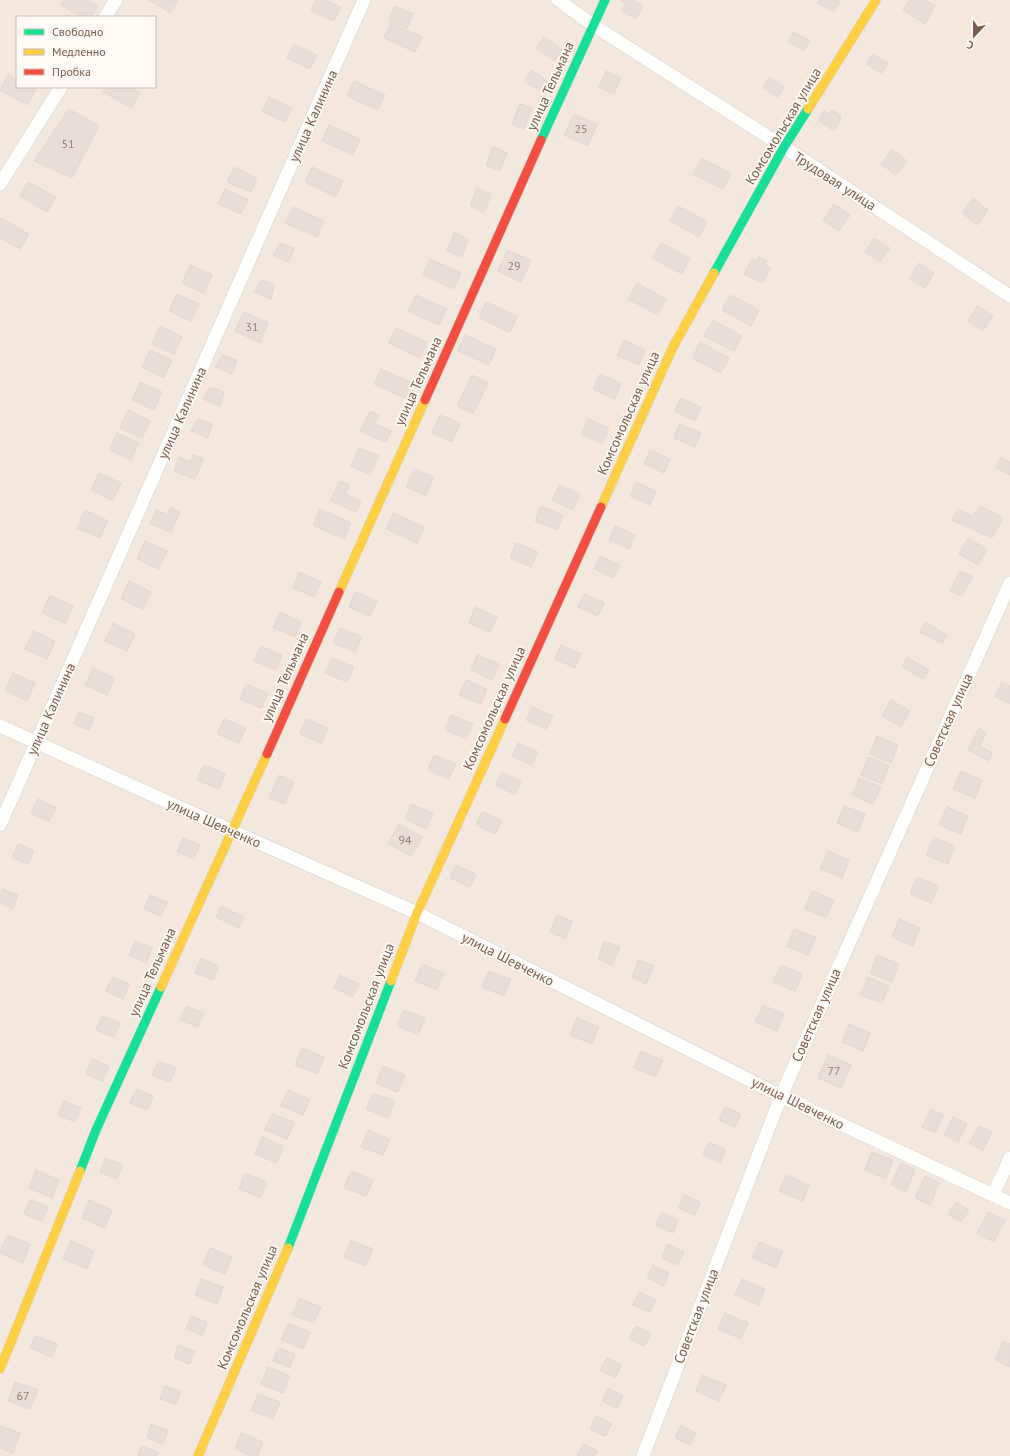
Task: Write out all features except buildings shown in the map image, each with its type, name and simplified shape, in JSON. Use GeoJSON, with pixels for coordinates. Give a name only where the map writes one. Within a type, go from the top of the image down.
{"type":"FeatureCollection","features":[{"type":"Feature","properties":{"kind":"street"},"geometry":{"type":"LineString","coordinates":[[106,16],[116,0]]}},
{"type":"Feature","properties":{"kind":"street","name":"улица Калинина"},"geometry":{"type":"LineString","coordinates":[[0,825],[364,0]]}},
{"type":"Feature","properties":{"kind":"street","name":"Трудовая улица"},"geometry":{"type":"LineString","coordinates":[[558,0],[593,25],[784,147],[1010,296]]}},
{"type":"Feature","properties":{"kind":"street","name":"улица Тельмана"},"geometry":{"type":"LineString","coordinates":[[0,1369],[96,1130],[232,831],[605,0]]}},
{"type":"Feature","properties":{"kind":"street","name":"Комсомольская улица"},"geometry":{"type":"LineString","coordinates":[[198,1456],[297,1226],[417,913],[673,347],[784,147],[876,0]]}},
{"type":"Feature","properties":{"kind":"street"},"geometry":{"type":"LineString","coordinates":[[0,184],[60,88]]}},
{"type":"Feature","properties":{"kind":"street","name":"Советская улица"},"geometry":{"type":"LineString","coordinates":[[642,1456],[780,1096],[1010,583]]}},
{"type":"Feature","properties":{"kind":"street","name":"улица Шевченко"},"geometry":{"type":"LineString","coordinates":[[0,726],[417,913],[780,1096],[1010,1203]]}},
{"type":"Feature","properties":{"kind":"street"},"geometry":{"type":"LineString","coordinates":[[993,1195],[1010,1158]]}},
{"type":"Feature","properties":{"kind":"shaded area"},"geometry":{"type":"Polygon","coordinates":[[[0,0],[1010,0],[1010,1456],[0,1456],[0,0]]]}},
{"type":"Feature","properties":{"kind":"traffic: fast"},"geometry":{"type":"LineString","coordinates":[[541,140],[605,0]]}},
{"type":"Feature","properties":{"kind":"traffic: fast"},"geometry":{"type":"LineString","coordinates":[[714,273],[784,147],[808,109]]}},
{"type":"Feature","properties":{"kind":"traffic: fast"},"geometry":{"type":"LineString","coordinates":[[288,1248],[391,981]]}},
{"type":"Feature","properties":{"kind":"traffic: fast"},"geometry":{"type":"LineString","coordinates":[[80,1171],[96,1130],[161,987]]}},
{"type":"Feature","properties":{"kind":"traffic: slow"},"geometry":{"type":"LineString","coordinates":[[808,109],[876,0]]}},
{"type":"Feature","properties":{"kind":"traffic: slow"},"geometry":{"type":"LineString","coordinates":[[601,507],[673,347],[714,273]]}},
{"type":"Feature","properties":{"kind":"traffic: slow"},"geometry":{"type":"LineString","coordinates":[[339,592],[425,400]]}},
{"type":"Feature","properties":{"kind":"traffic: slow"},"geometry":{"type":"LineString","coordinates":[[391,981],[417,913],[505,719]]}},
{"type":"Feature","properties":{"kind":"traffic: slow"},"geometry":{"type":"LineString","coordinates":[[161,987],[267,754]]}},
{"type":"Feature","properties":{"kind":"traffic: slow"},"geometry":{"type":"LineString","coordinates":[[0,1369],[80,1171]]}},
{"type":"Feature","properties":{"kind":"traffic: slow"},"geometry":{"type":"LineString","coordinates":[[198,1456],[288,1248]]}},
{"type":"Feature","properties":{"kind":"traffic: jam"},"geometry":{"type":"LineString","coordinates":[[425,400],[541,140]]}},
{"type":"Feature","properties":{"kind":"traffic: jam"},"geometry":{"type":"LineString","coordinates":[[505,719],[601,507]]}},
{"type":"Feature","properties":{"kind":"traffic: jam"},"geometry":{"type":"LineString","coordinates":[[267,754],[339,592]]}}]}
